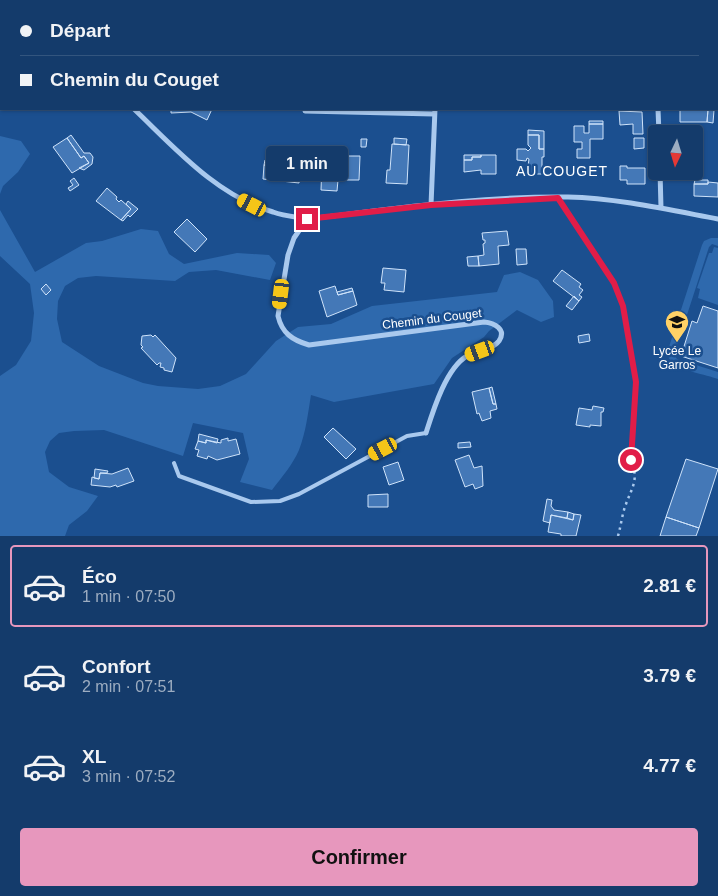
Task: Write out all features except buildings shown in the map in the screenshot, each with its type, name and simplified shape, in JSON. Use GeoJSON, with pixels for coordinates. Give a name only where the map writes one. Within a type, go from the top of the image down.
{"type":"FeatureCollection","features":[{"type":"Feature","properties":{"kind":"street"},"geometry":{"type":"LineString","coordinates":[[135,110],[177,151],[213,181],[234,195],[274,213],[307,219],[431,205],[558,198],[596,199],[661,208],[718,219]]}},
{"type":"Feature","properties":{"kind":"street"},"geometry":{"type":"LineString","coordinates":[[306,110],[434,112],[431,205]]}},
{"type":"Feature","properties":{"kind":"street"},"geometry":{"type":"LineString","coordinates":[[658,110],[659,125]]}},
{"type":"Feature","properties":{"kind":"street"},"geometry":{"type":"LineString","coordinates":[[660,180],[661,208]]}},
{"type":"Feature","properties":{"kind":"street","name":"Chemin du Couget"},"geometry":{"type":"LineString","coordinates":[[307,219],[294,238],[288,255],[278,316],[280,326],[295,340],[309,344],[484,322],[494,323],[499,328],[501,335],[498,342],[468,355],[457,363],[433,412],[426,433]]}},
{"type":"Feature","properties":{"kind":"lane"},"geometry":{"type":"LineString","coordinates":[[558,198],[614,283],[623,306],[636,382],[631,460]]}},
{"type":"Feature","properties":{"kind":"lane","name":"Chemin du Couget"},"geometry":{"type":"LineString","coordinates":[[174,463],[179,476],[204,486],[251,502],[274,502],[299,494],[407,436],[426,433]]}},
{"type":"Feature","properties":{"kind":"path"},"geometry":{"type":"LineString","coordinates":[[618,536],[626,506],[634,487],[635,479],[631,460]]}},
{"type":"Feature","properties":{"kind":"shaded area"},"geometry":{"type":"Polygon","coordinates":[[[0,136],[21,141],[30,154],[18,172],[3,186],[0,194],[0,136]]]}},
{"type":"Feature","properties":{"kind":"shaded area"},"geometry":{"type":"Polygon","coordinates":[[[0,210],[35,272],[86,243],[102,241],[141,229],[158,231],[169,254],[184,264],[237,253],[269,255],[276,263],[270,280],[216,270],[189,272],[175,281],[96,276],[78,278],[65,286],[58,301],[57,319],[62,342],[99,366],[143,383],[158,386],[198,389],[220,386],[246,374],[276,341],[298,327],[331,324],[372,306],[497,292],[504,275],[520,272],[538,280],[553,301],[554,317],[541,322],[517,310],[484,337],[452,358],[434,384],[334,402],[311,395],[299,450],[272,490],[240,482],[249,459],[243,433],[193,423],[183,456],[104,430],[59,433],[50,441],[45,452],[49,472],[69,487],[98,496],[87,511],[69,525],[65,536],[0,536],[0,376],[16,365],[31,341],[34,313],[30,284],[0,256],[0,210]]]}},
{"type":"Feature","properties":{"kind":"shaded area"},"geometry":{"type":"Polygon","coordinates":[[[718,238],[718,246],[712,244],[709,247],[674,355],[677,359],[718,372],[718,379],[680,367],[670,360],[668,353],[702,245],[704,241],[718,238]]]}},
{"type":"Feature","properties":{"kind":"shaded area"},"geometry":{"type":"Polygon","coordinates":[[[714,247],[718,248],[718,305],[698,298],[700,289],[697,288],[709,253],[712,253],[714,247]]]}},
{"type":"Feature","properties":{"kind":"place","name":"Lycée Le Garros"},"geometry":{"type":"Point","coordinates":[677,343]}},
{"type":"Feature","properties":{"kind":"district","name":"AU COUGET"},"geometry":{"type":"Point","coordinates":[562,171]}},
{"type":"Feature","properties":{"kind":"route"},"geometry":{"type":"LineString","coordinates":[[307,219],[431,205],[558,198],[614,283],[623,306],[635,367],[636,382],[631,460]]}}]}
